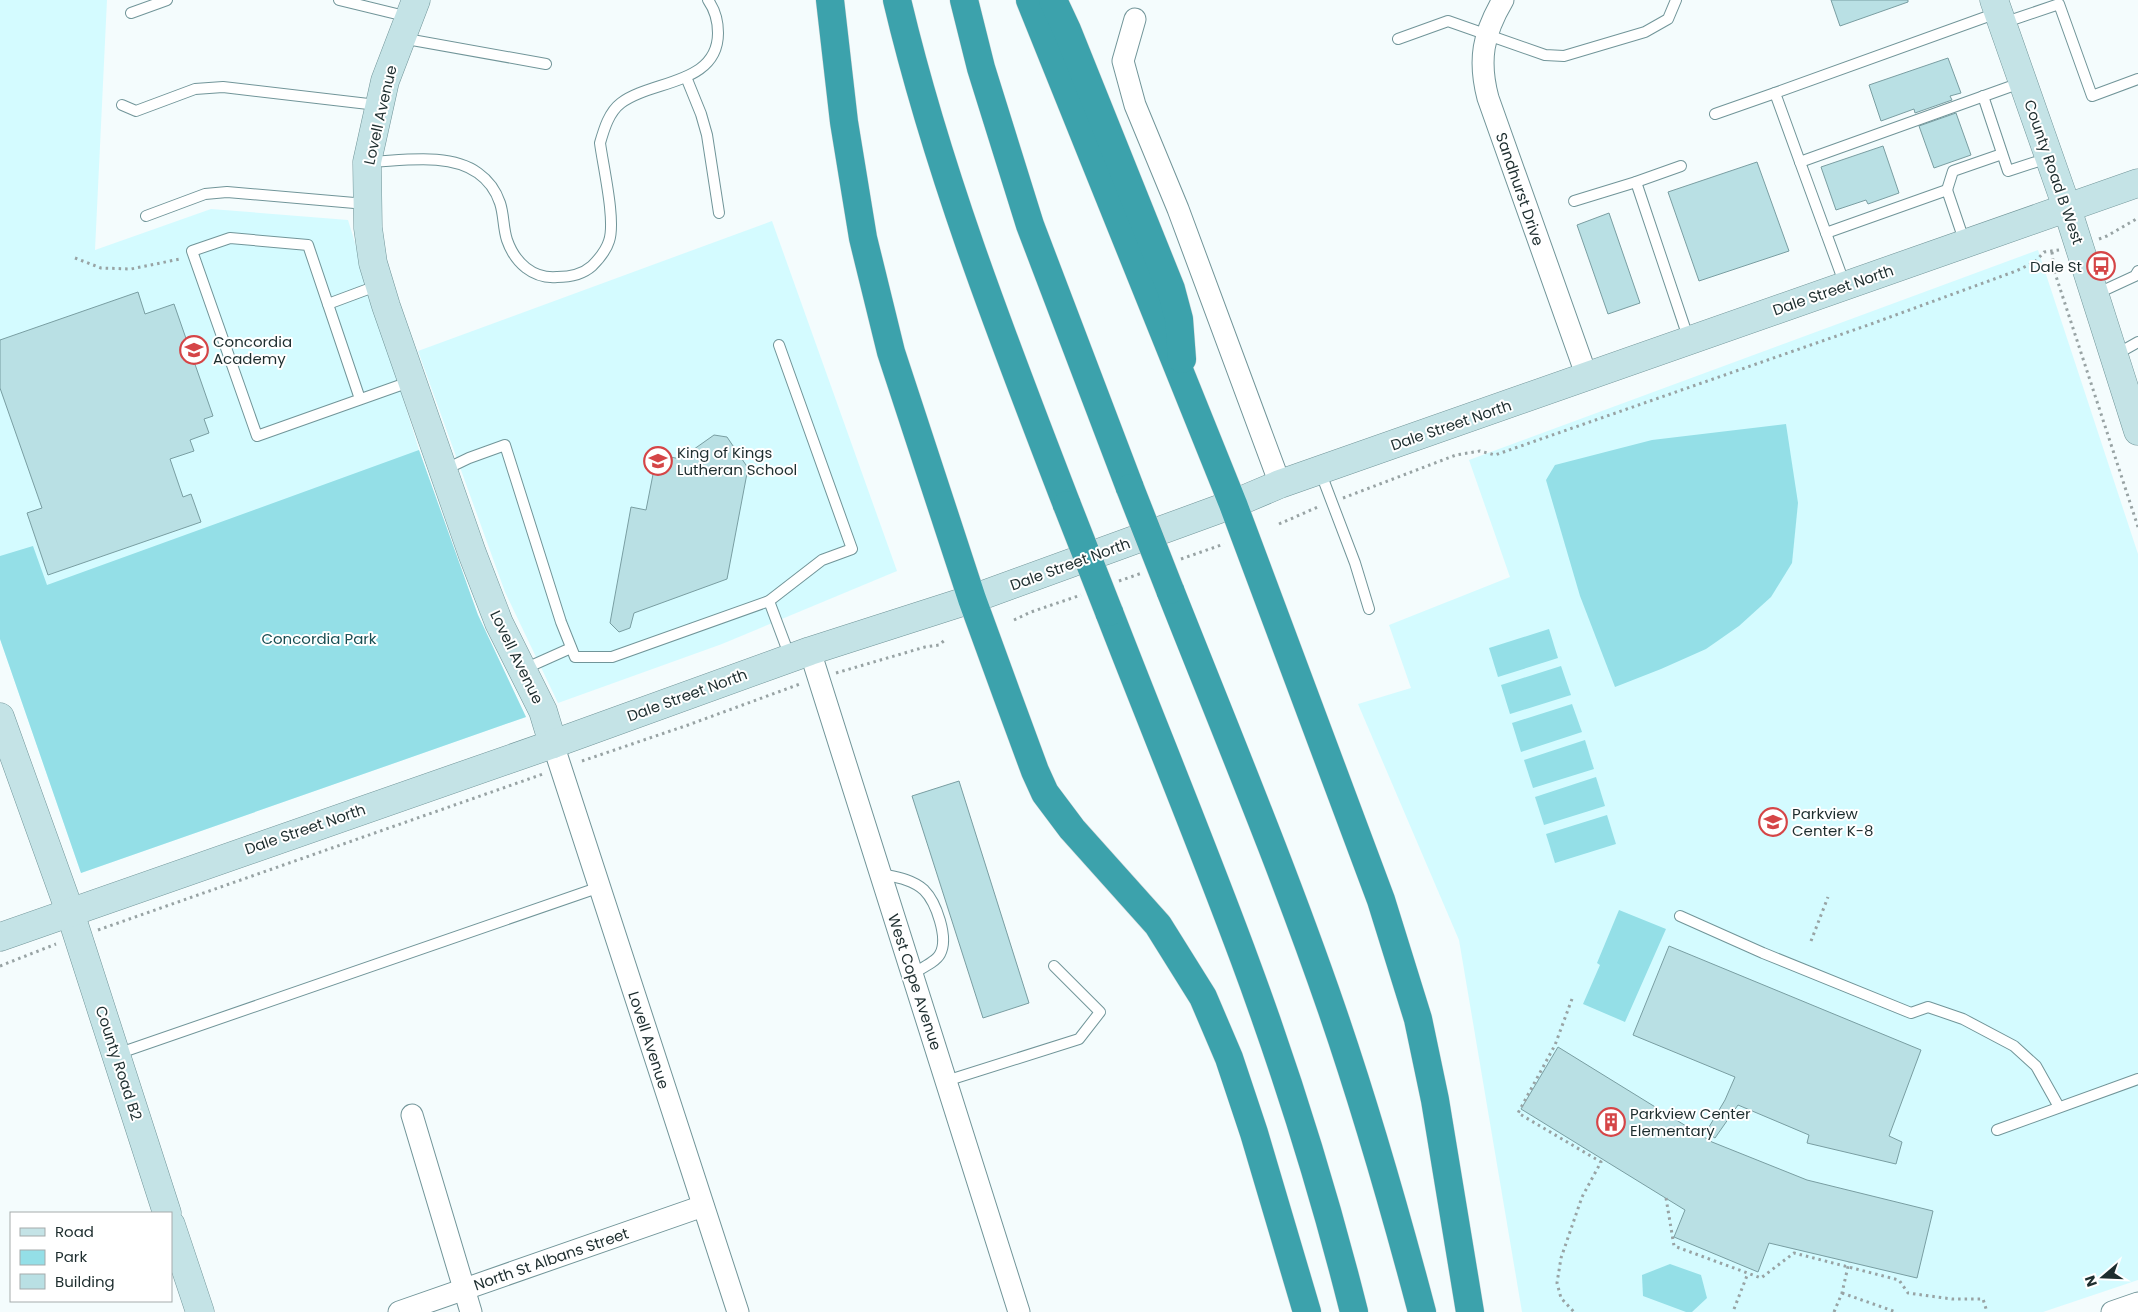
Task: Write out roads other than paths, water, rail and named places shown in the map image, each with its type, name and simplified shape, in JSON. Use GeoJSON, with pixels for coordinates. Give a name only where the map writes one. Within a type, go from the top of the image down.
{"type":"FeatureCollection","features":[{"type":"Feature","properties":{"kind":"highway"},"geometry":{"type":"LineString","coordinates":[[830,0],[844,122],[863,238],[891,352],[972,599],[1045,793],[1072,829],[1158,925],[1203,997],[1229,1058],[1254,1133],[1307,1312]]}},
{"type":"Feature","properties":{"kind":"highway"},"geometry":{"type":"LineString","coordinates":[[897,0],[945,170],[970,248],[1067,505],[1241,949],[1268,1023],[1296,1108],[1341,1258],[1354,1312]]}},
{"type":"Feature","properties":{"kind":"highway"},"geometry":{"type":"LineString","coordinates":[[964,0],[981,68],[1030,225],[1130,488],[1305,934],[1332,1010],[1381,1165],[1422,1312]]}},
{"type":"Feature","properties":{"kind":"highway"},"geometry":{"type":"LineString","coordinates":[[1030,0],[1233,504],[1381,900],[1418,1019],[1435,1100],[1470,1312]]}},
{"type":"Feature","properties":{"kind":"highway"},"geometry":{"type":"LineString","coordinates":[[1053,0],[1068,30],[1171,289],[1179,319],[1182,378]]}},
{"type":"Feature","properties":{"kind":"highway"},"geometry":{"type":"LineString","coordinates":[[1296,1312],[1298,1282]]}},
{"type":"Feature","properties":{"kind":"main road","name":"County Road B West"},"geometry":{"type":"LineString","coordinates":[[1998,12],[2067,208],[2138,430]]}},
{"type":"Feature","properties":{"kind":"main road","name":"Lovell Avenue"},"geometry":{"type":"LineString","coordinates":[[408,19],[379,106],[367,162],[366,204],[373,263],[486,592],[543,711],[553,744]]}},
{"type":"Feature","properties":{"kind":"main road","name":"Dale Street North"},"geometry":{"type":"LineString","coordinates":[[0,937],[553,744],[800,655],[972,599],[1233,504],[1280,484],[2138,183]]}},
{"type":"Feature","properties":{"kind":"main road","name":"County Road B2"},"geometry":{"type":"LineString","coordinates":[[0,716],[70,912],[168,1212]]}},
{"type":"Feature","properties":{"kind":"main road"},"geometry":{"type":"LineString","coordinates":[[172,1228],[200,1312]]}},
{"type":"Feature","properties":{"kind":"street","name":"Sandhurst Drive"},"geometry":{"type":"LineString","coordinates":[[1503,0],[1486,36],[1482,57],[1483,79],[1488,98],[1587,377]]}},
{"type":"Feature","properties":{"kind":"street"},"geometry":{"type":"LineString","coordinates":[[1135,19],[1123,61],[1135,105],[1178,209],[1280,484]]}},
{"type":"Feature","properties":{"kind":"street","name":"West Cope Avenue"},"geometry":{"type":"LineString","coordinates":[[800,655],[881,874],[1019,1312]]}},
{"type":"Feature","properties":{"kind":"street","name":"Lovell Avenue"},"geometry":{"type":"LineString","coordinates":[[553,744],[738,1312]]}},
{"type":"Feature","properties":{"kind":"street"},"geometry":{"type":"LineString","coordinates":[[412,1115],[471,1312]]}},
{"type":"Feature","properties":{"kind":"street","name":"North St Albans Street"},"geometry":{"type":"LineString","coordinates":[[399,1312],[703,1206]]}},
{"type":"Feature","properties":{"kind":"street"},"geometry":{"type":"LineString","coordinates":[[2112,1312],[2138,1303]]}},
{"type":"Feature","properties":{"kind":"lane"},"geometry":{"type":"LineString","coordinates":[[131,13],[167,0]]}},
{"type":"Feature","properties":{"kind":"lane"},"geometry":{"type":"LineString","coordinates":[[339,0],[408,19],[546,64]]}},
{"type":"Feature","properties":{"kind":"lane"},"geometry":{"type":"LineString","coordinates":[[367,162],[448,160],[463,165],[478,173],[492,186],[500,203],[507,240],[516,259],[530,272],[551,278],[569,277],[588,270],[602,257],[610,240],[611,222],[600,143],[610,115],[620,103],[686,77],[711,56],[718,43],[718,25],[713,7],[708,0]]}},
{"type":"Feature","properties":{"kind":"lane"},"geometry":{"type":"LineString","coordinates":[[1398,39],[1448,21],[1486,36],[1545,55],[1564,56],[1645,32],[1668,19],[1676,0]]}},
{"type":"Feature","properties":{"kind":"lane"},"geometry":{"type":"LineString","coordinates":[[1715,114],[1998,12],[2060,4],[2092,96],[2138,79]]}},
{"type":"Feature","properties":{"kind":"lane"},"geometry":{"type":"LineString","coordinates":[[686,77],[701,114],[707,135],[719,213]]}},
{"type":"Feature","properties":{"kind":"lane"},"geometry":{"type":"LineString","coordinates":[[1800,162],[2023,82]]}},
{"type":"Feature","properties":{"kind":"lane"},"geometry":{"type":"LineString","coordinates":[[122,105],[136,110],[195,90],[223,88],[379,106]]}},
{"type":"Feature","properties":{"kind":"lane"},"geometry":{"type":"LineString","coordinates":[[1775,93],[1846,286]]}},
{"type":"Feature","properties":{"kind":"lane"},"geometry":{"type":"LineString","coordinates":[[1983,96],[2008,171],[2049,157]]}},
{"type":"Feature","properties":{"kind":"lane"},"geometry":{"type":"LineString","coordinates":[[1966,244],[1947,190],[1954,171],[2002,154]]}},
{"type":"Feature","properties":{"kind":"lane"},"geometry":{"type":"LineString","coordinates":[[1574,201],[1680,166]]}},
{"type":"Feature","properties":{"kind":"lane"},"geometry":{"type":"LineString","coordinates":[[1636,182],[1689,341]]}},
{"type":"Feature","properties":{"kind":"lane"},"geometry":{"type":"LineString","coordinates":[[1826,233],[1947,190]]}},
{"type":"Feature","properties":{"kind":"lane"},"geometry":{"type":"LineString","coordinates":[[146,216],[205,194],[227,192],[366,204]]}},
{"type":"Feature","properties":{"kind":"lane"},"geometry":{"type":"LineString","coordinates":[[360,399],[308,245],[230,238],[192,251],[257,436],[412,381]]}},
{"type":"Feature","properties":{"kind":"lane"},"geometry":{"type":"LineString","coordinates":[[2095,294],[2137,277]]}},
{"type":"Feature","properties":{"kind":"lane"},"geometry":{"type":"LineString","coordinates":[[328,304],[380,284]]}},
{"type":"Feature","properties":{"kind":"lane"},"geometry":{"type":"LineString","coordinates":[[2114,356],[2138,342]]}},
{"type":"Feature","properties":{"kind":"lane"},"geometry":{"type":"LineString","coordinates":[[443,471],[469,458],[505,445],[574,657],[612,657],[769,601],[822,560],[852,549],[779,345]]}},
{"type":"Feature","properties":{"kind":"lane"},"geometry":{"type":"LineString","coordinates":[[1320,470],[1369,609]]}},
{"type":"Feature","properties":{"kind":"lane"},"geometry":{"type":"LineString","coordinates":[[769,601],[800,655]]}},
{"type":"Feature","properties":{"kind":"lane"},"geometry":{"type":"LineString","coordinates":[[523,669],[571,648]]}},
{"type":"Feature","properties":{"kind":"lane"},"geometry":{"type":"LineString","coordinates":[[881,874],[906,879],[924,890],[939,916],[944,944],[939,956],[912,974]]}},
{"type":"Feature","properties":{"kind":"lane"},"geometry":{"type":"LineString","coordinates":[[116,1054],[600,887]]}},
{"type":"Feature","properties":{"kind":"lane"},"geometry":{"type":"LineString","coordinates":[[1680,916],[1763,953],[1911,1013],[1928,1007],[1963,1019],[2014,1046],[2036,1066],[2059,1107]]}},
{"type":"Feature","properties":{"kind":"lane"},"geometry":{"type":"LineString","coordinates":[[946,1081],[1079,1039],[1100,1012],[1054,966]]}},
{"type":"Feature","properties":{"kind":"lane"},"geometry":{"type":"LineString","coordinates":[[1996,1130],[2138,1079]]}},
{"type":"Feature","properties":{"kind":"place","name":"Dale St"},"geometry":{"type":"Point","coordinates":[2101,266]}},
{"type":"Feature","properties":{"kind":"place","name":"Concordia Academy"},"geometry":{"type":"Point","coordinates":[194,350]}},
{"type":"Feature","properties":{"kind":"place","name":"King of Kings Lutheran School"},"geometry":{"type":"Point","coordinates":[658,461]}},
{"type":"Feature","properties":{"kind":"place","name":"Parkview Center K-8"},"geometry":{"type":"Point","coordinates":[1773,822]}},
{"type":"Feature","properties":{"kind":"place","name":"Parkview Center Elementary"},"geometry":{"type":"Point","coordinates":[1611,1122]}},
{"type":"Feature","properties":{"kind":"park label","name":"Concordia Park"},"geometry":{"type":"Point","coordinates":[319,638]}}]}
